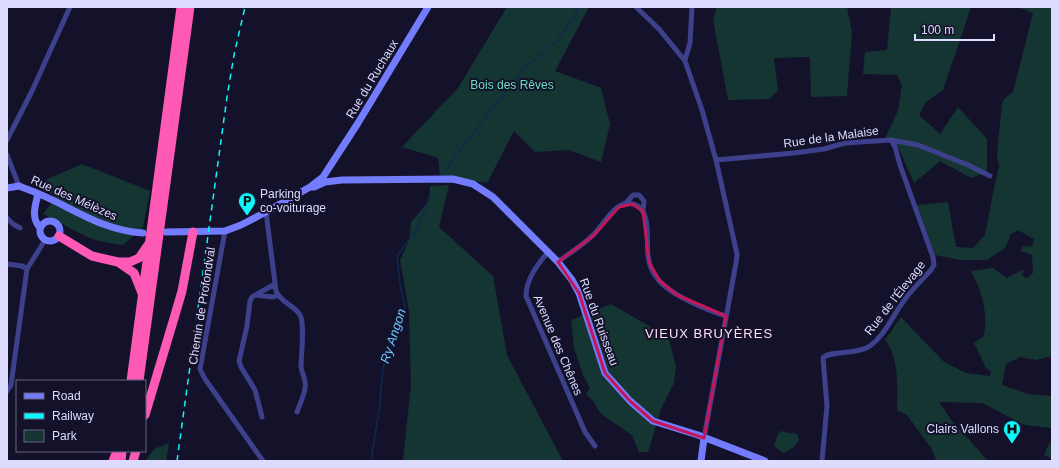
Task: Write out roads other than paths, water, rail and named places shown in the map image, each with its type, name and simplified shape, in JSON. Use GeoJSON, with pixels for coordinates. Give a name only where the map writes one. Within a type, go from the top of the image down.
{"type":"FeatureCollection","features":[{"type":"Feature","properties":{"kind":"highway"},"geometry":{"type":"LineString","coordinates":[[131,380],[181,7]]}},
{"type":"Feature","properties":{"kind":"highway"},"geometry":{"type":"LineString","coordinates":[[139,380],[190,7]]}},
{"type":"Feature","properties":{"kind":"highway"},"geometry":{"type":"LineString","coordinates":[[146,412],[182,291],[193,232]]}},
{"type":"Feature","properties":{"kind":"highway"},"geometry":{"type":"LineString","coordinates":[[59,236],[92,256],[118,262],[130,262],[139,258],[150,242]]}},
{"type":"Feature","properties":{"kind":"highway"},"geometry":{"type":"LineString","coordinates":[[118,262],[134,273],[142,294]]}},
{"type":"Feature","properties":{"kind":"street"},"geometry":{"type":"LineString","coordinates":[[7,140],[32,91],[70,7]]}},
{"type":"Feature","properties":{"kind":"street","name":"Rue du Ruchaux"},"geometry":{"type":"LineString","coordinates":[[327,177],[334,161],[428,7]]}},
{"type":"Feature","properties":{"kind":"street"},"geometry":{"type":"LineString","coordinates":[[636,7],[659,29],[685,60],[702,110],[716,160],[737,256],[701,461]]}},
{"type":"Feature","properties":{"kind":"street"},"geometry":{"type":"LineString","coordinates":[[685,60],[690,43],[692,7]]}},
{"type":"Feature","properties":{"kind":"street","name":"Rue de la Malaise"},"geometry":{"type":"LineString","coordinates":[[716,160],[794,153],[824,149],[845,144],[891,140],[918,145],[968,165],[990,176]]}},
{"type":"Feature","properties":{"kind":"street","name":"Rue de l'Élevage"},"geometry":{"type":"LineString","coordinates":[[822,461],[827,406],[823,358],[828,355],[862,350],[872,344],[883,333],[901,304],[934,265],[933,257],[895,147],[891,140]]}},
{"type":"Feature","properties":{"kind":"street"},"geometry":{"type":"LineString","coordinates":[[7,156],[18,186],[7,188]]}},
{"type":"Feature","properties":{"kind":"street"},"geometry":{"type":"LineString","coordinates":[[7,169],[12,173]]}},
{"type":"Feature","properties":{"kind":"street"},"geometry":{"type":"LineString","coordinates":[[166,232],[225,231],[241,225],[310,187],[314,187],[327,177]]}},
{"type":"Feature","properties":{"kind":"street","name":"Rue du Ruisseau"},"geometry":{"type":"LineString","coordinates":[[327,177],[342,180],[443,179],[467,182],[488,192],[558,262],[572,280],[579,292],[605,373],[630,401],[654,421],[765,461]]}},
{"type":"Feature","properties":{"kind":"street","name":"Rue des Mélèzes"},"geometry":{"type":"LineString","coordinates":[[18,186],[101,224],[126,232],[144,233]]}},
{"type":"Feature","properties":{"kind":"street"},"geometry":{"type":"LineString","coordinates":[[38,194],[34,210],[35,216],[42,225],[42,237],[45,240],[51,241],[59,236],[60,230],[57,224],[51,221],[42,225]]}},
{"type":"Feature","properties":{"kind":"street"},"geometry":{"type":"LineString","coordinates":[[558,262],[593,236],[616,209],[625,204],[633,195],[640,195],[643,197],[644,201],[643,211],[646,219],[649,262],[654,273],[667,288],[677,295],[726,316]]}},
{"type":"Feature","properties":{"kind":"street"},"geometry":{"type":"LineString","coordinates":[[625,204],[636,205],[643,211]]}},
{"type":"Feature","properties":{"kind":"street"},"geometry":{"type":"LineString","coordinates":[[266,212],[275,284],[278,295],[288,305],[296,310],[300,314],[301,318],[301,368],[306,388],[297,412]]}},
{"type":"Feature","properties":{"kind":"street"},"geometry":{"type":"LineString","coordinates":[[7,218],[20,228]]}},
{"type":"Feature","properties":{"kind":"street","name":"Chemin de Profondval"},"geometry":{"type":"LineString","coordinates":[[225,231],[200,369],[205,379],[263,461]]}},
{"type":"Feature","properties":{"kind":"street"},"geometry":{"type":"LineString","coordinates":[[7,391],[11,385],[27,269],[45,240]]}},
{"type":"Feature","properties":{"kind":"street","name":"Avenue des Chênes"},"geometry":{"type":"LineString","coordinates":[[548,252],[528,282],[526,296],[585,432],[595,446]]}},
{"type":"Feature","properties":{"kind":"street"},"geometry":{"type":"LineString","coordinates":[[7,264],[22,266],[27,269]]}},
{"type":"Feature","properties":{"kind":"street"},"geometry":{"type":"LineString","coordinates":[[262,417],[255,390],[239,361],[247,326],[250,301],[252,297],[275,284]]}},
{"type":"Feature","properties":{"kind":"street"},"geometry":{"type":"LineString","coordinates":[[255,296],[273,297],[278,295]]}},
{"type":"Feature","properties":{"kind":"waterway","name":"Ry Angon"},"geometry":{"type":"LineString","coordinates":[[441,175],[524,68],[557,41],[577,12],[576,7]]}},
{"type":"Feature","properties":{"kind":"waterway","name":"Ry Angon"},"geometry":{"type":"LineString","coordinates":[[371,461],[380,403],[383,368],[405,307],[400,283],[397,256],[418,228],[430,196]]}},
{"type":"Feature","properties":{"kind":"railway"},"geometry":{"type":"LineString","coordinates":[[177,461],[227,97],[234,55],[245,7]]}},
{"type":"Feature","properties":{"kind":"place","name":"Parking co-voiturage"},"geometry":{"type":"Point","coordinates":[247,216]}},
{"type":"Feature","properties":{"kind":"place","name":"Clairs Vallons"},"geometry":{"type":"Point","coordinates":[1012,444]}},
{"type":"Feature","properties":{"kind":"district","name":"VIEUX BRUYÈRES"},"geometry":{"type":"Point","coordinates":[709,333]}},
{"type":"Feature","properties":{"kind":"park label","name":"Bois des Rêves"},"geometry":{"type":"Point","coordinates":[512,85]}}]}
